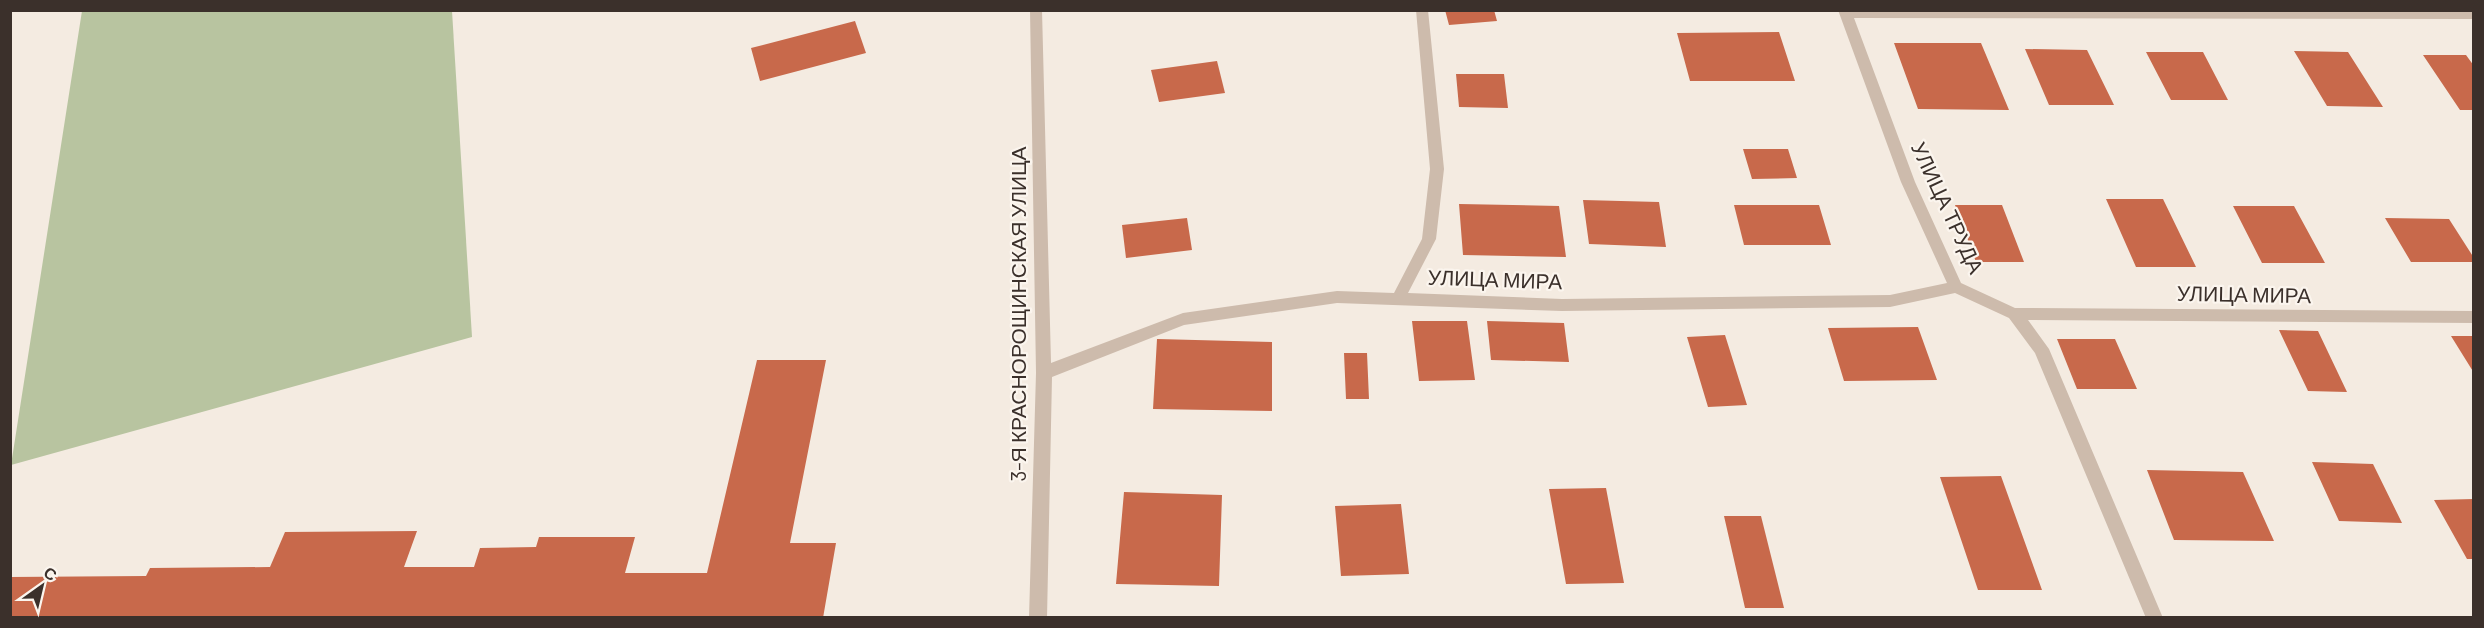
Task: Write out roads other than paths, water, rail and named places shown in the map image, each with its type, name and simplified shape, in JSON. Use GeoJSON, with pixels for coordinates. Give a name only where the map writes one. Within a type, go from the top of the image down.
{"type":"FeatureCollection","features":[{"type":"Feature","properties":{"kind":"street","name":"3-Я КРАСНОРОЩИНСКАЯ УЛИЦА"},"geometry":{"type":"LineString","coordinates":[[1036,10],[1044,373],[1038,618]]}},
{"type":"Feature","properties":{"kind":"street"},"geometry":{"type":"LineString","coordinates":[[1399,297],[1429,239],[1437,169],[1422,10]]}},
{"type":"Feature","properties":{"kind":"street"},"geometry":{"type":"LineString","coordinates":[[1844,12],[2474,15]]}},
{"type":"Feature","properties":{"kind":"street","name":"УЛИЦА ТРУДА"},"geometry":{"type":"LineString","coordinates":[[1844,12],[1908,182],[1956,287],[2014,314],[2041,349],[2155,618]]}},
{"type":"Feature","properties":{"kind":"street","name":"УЛИЦА МИРА"},"geometry":{"type":"LineString","coordinates":[[1044,373],[1183,318],[1336,297],[1399,297],[1562,305],[1890,301],[1956,287]]}},
{"type":"Feature","properties":{"kind":"street","name":"УЛИЦА МИРА"},"geometry":{"type":"LineString","coordinates":[[2014,314],[2474,317]]}}]}
